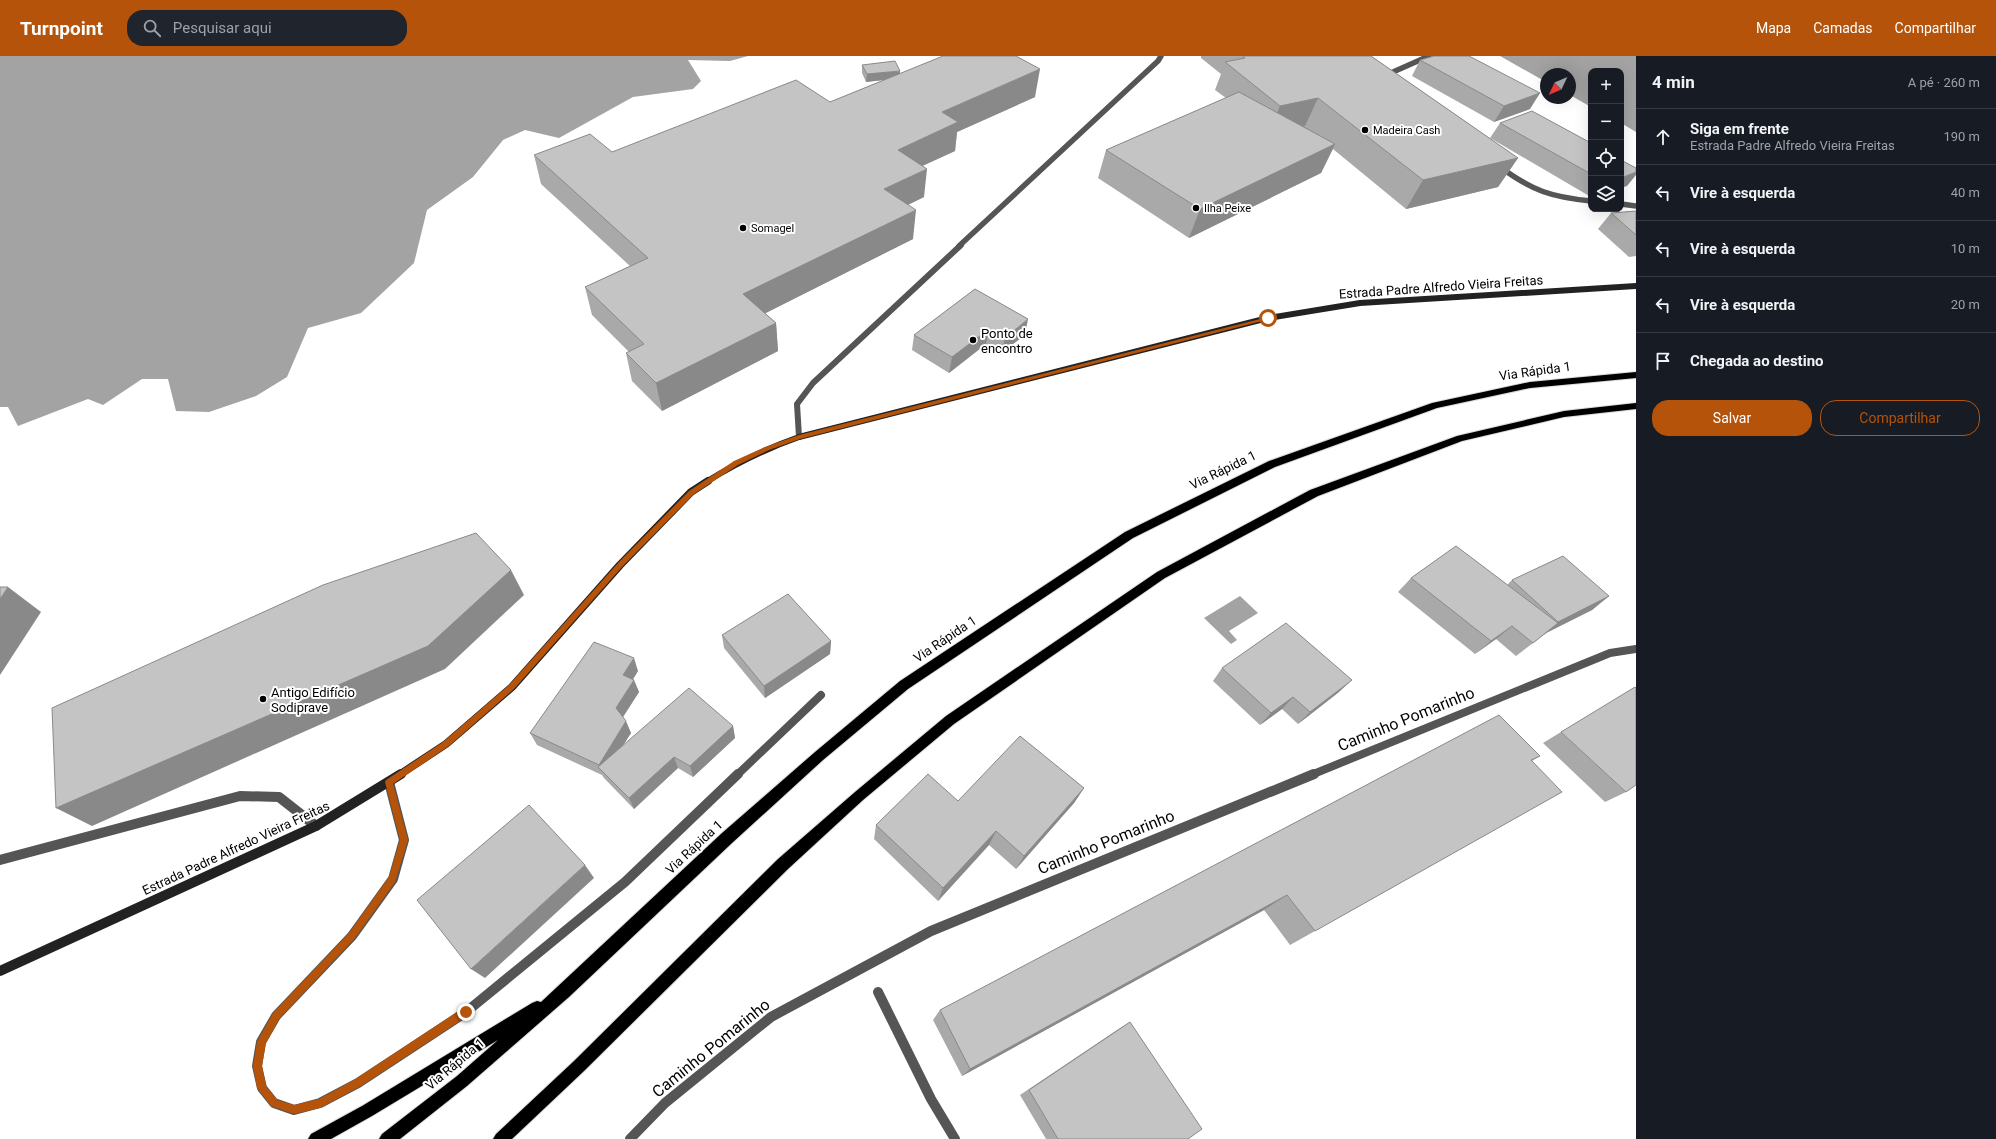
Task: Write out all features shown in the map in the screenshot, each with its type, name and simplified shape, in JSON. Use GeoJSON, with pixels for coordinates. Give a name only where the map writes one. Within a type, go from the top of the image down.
{"type":"FeatureCollection","features":[{"type":"Feature","properties":{"kind":"highway","name":"Via Rápida 1"},"geometry":{"type":"LineString","coordinates":[[388,1139],[462,1081],[564,992],[733,833],[818,756],[904,685],[1129,535],[1272,464],[1434,405],[1530,385],[1636,375]]}},
{"type":"Feature","properties":{"kind":"highway"},"geometry":{"type":"LineString","coordinates":[[501,1139],[579,1066],[783,864],[859,796],[950,720],[1161,575],[1314,492],[1460,438],[1564,414],[1636,406]]}},
{"type":"Feature","properties":{"kind":"highway"},"geometry":{"type":"LineString","coordinates":[[316,1139],[367,1111],[564,992]]}},
{"type":"Feature","properties":{"kind":"main road","name":"Estrada Padre Alfredo Vieira Freitas"},"geometry":{"type":"LineString","coordinates":[[0,971],[316,826],[389,782],[446,744],[512,687],[620,565],[691,492],[736,463],[767,448],[799,437],[1268,318],[1360,303],[1636,286]]}},
{"type":"Feature","properties":{"kind":"street"},"geometry":{"type":"LineString","coordinates":[[799,437],[797,404],[813,383],[1146,72],[1161,56]]}},
{"type":"Feature","properties":{"kind":"street"},"geometry":{"type":"LineString","coordinates":[[1385,80],[1383,76],[1387,72],[1428,56]]}},
{"type":"Feature","properties":{"kind":"street"},"geometry":{"type":"LineString","coordinates":[[1492,161],[1524,184],[1542,193],[1559,198],[1588,201]]}},
{"type":"Feature","properties":{"kind":"street"},"geometry":{"type":"LineString","coordinates":[[1624,204],[1636,206]]}},
{"type":"Feature","properties":{"kind":"street","name":"Caminho Pomarinho"},"geometry":{"type":"LineString","coordinates":[[630,1139],[666,1103],[771,1017],[931,931],[1610,653],[1636,649]]}},
{"type":"Feature","properties":{"kind":"street"},"geometry":{"type":"LineString","coordinates":[[389,782],[404,840],[392,879],[352,936],[276,1016],[261,1042],[257,1066],[262,1088],[274,1103],[294,1110],[320,1103],[358,1083],[466,1012],[625,882],[821,695]]}},
{"type":"Feature","properties":{"kind":"street"},"geometry":{"type":"LineString","coordinates":[[0,860],[240,796],[279,797],[316,826]]}},
{"type":"Feature","properties":{"kind":"street"},"geometry":{"type":"LineString","coordinates":[[878,992],[931,1099],[955,1139]]}},
{"type":"Feature","properties":{"kind":"shaded area"},"geometry":{"type":"Polygon","coordinates":[[[0,56],[748,56],[730,61],[688,60],[701,81],[693,89],[633,97],[559,138],[525,130],[503,140],[473,177],[427,210],[414,263],[361,313],[308,328],[287,377],[256,396],[209,412],[176,411],[168,379],[142,379],[103,405],[88,399],[18,426],[8,407],[0,407],[0,56]]]}},
{"type":"Feature","properties":{"kind":"shaded area"},"geometry":{"type":"Polygon","coordinates":[[[1500,56],[1636,56],[1636,132],[1624,125],[1624,68],[1588,68],[1588,105],[1576,98],[1576,68],[1540,68],[1540,79],[1500,56]]]}},
{"type":"Feature","properties":{"kind":"shaded area"},"geometry":{"type":"Polygon","coordinates":[[[1240,596],[1258,613],[1229,631],[1237,640],[1231,644],[1204,618],[1240,596]]]}},
{"type":"Feature","properties":{"kind":"building","name":"Somagel"},"geometry":{"type":"Polygon","coordinates":[[[943,56],[1016,56],[1040,69],[942,112],[958,122],[898,150],[927,169],[884,189],[916,210],[743,294],[776,323],[656,383],[626,353],[644,344],[585,287],[648,258],[534,155],[590,134],[612,152],[796,80],[830,102],[943,56]]]}},
{"type":"Feature","properties":{"kind":"building"},"geometry":{"type":"Polygon","coordinates":[[[1243,56],[1371,56],[1518,158],[1423,180],[1318,98],[1280,106],[1225,62],[1245,58],[1243,56]]]}},
{"type":"Feature","properties":{"kind":"building"},"geometry":{"type":"Polygon","coordinates":[[[1434,56],[1469,56],[1540,93],[1504,106],[1420,60],[1434,56]]]}},
{"type":"Feature","properties":{"kind":"building"},"geometry":{"type":"Polygon","coordinates":[[[895,61],[900,71],[867,74],[862,65],[895,61]]]}},
{"type":"Feature","properties":{"kind":"building"},"geometry":{"type":"Polygon","coordinates":[[[1239,92],[1335,144],[1200,209],[1106,150],[1239,92]]]}},
{"type":"Feature","properties":{"kind":"building"},"geometry":{"type":"Polygon","coordinates":[[[1532,111],[1588,141],[1588,172],[1500,123],[1532,111]]]}},
{"type":"Feature","properties":{"kind":"building"},"geometry":{"type":"Polygon","coordinates":[[[1624,162],[1636,168],[1636,172],[1624,177],[1624,162]]]}},
{"type":"Feature","properties":{"kind":"building"},"geometry":{"type":"Polygon","coordinates":[[[1636,211],[1636,235],[1611,213],[1636,211]]]}},
{"type":"Feature","properties":{"kind":"building"},"geometry":{"type":"Polygon","coordinates":[[[975,289],[1028,319],[1005,338],[989,329],[952,357],[914,335],[975,289]]]}},
{"type":"Feature","properties":{"kind":"building","name":"Antigo Edifício Sodiprave"},"geometry":{"type":"Polygon","coordinates":[[[476,533],[511,570],[428,646],[56,808],[52,708],[323,585],[476,533]]]}},
{"type":"Feature","properties":{"kind":"building"},"geometry":{"type":"Polygon","coordinates":[[[1456,546],[1558,623],[1533,643],[1512,626],[1491,641],[1411,578],[1456,546]]]}},
{"type":"Feature","properties":{"kind":"building"},"geometry":{"type":"Polygon","coordinates":[[[1563,556],[1609,596],[1558,622],[1512,580],[1563,556]]]}},
{"type":"Feature","properties":{"kind":"building"},"geometry":{"type":"Polygon","coordinates":[[[0,587],[8,587],[0,599],[0,587]]]}},
{"type":"Feature","properties":{"kind":"building"},"geometry":{"type":"Polygon","coordinates":[[[788,594],[831,641],[764,686],[722,635],[788,594]]]}},
{"type":"Feature","properties":{"kind":"building"},"geometry":{"type":"Polygon","coordinates":[[[1286,623],[1352,680],[1310,712],[1293,697],[1271,713],[1222,668],[1286,623]]]}},
{"type":"Feature","properties":{"kind":"building"},"geometry":{"type":"Polygon","coordinates":[[[594,642],[634,658],[623,675],[634,680],[616,708],[626,721],[599,765],[530,733],[594,642]]]}},
{"type":"Feature","properties":{"kind":"building"},"geometry":{"type":"Polygon","coordinates":[[[1635,687],[1636,785],[1626,792],[1561,732],[1635,687]]]}},
{"type":"Feature","properties":{"kind":"building"},"geometry":{"type":"Polygon","coordinates":[[[689,688],[733,726],[690,766],[674,757],[629,798],[598,767],[689,688]]]}},
{"type":"Feature","properties":{"kind":"building"},"geometry":{"type":"Polygon","coordinates":[[[1499,715],[1540,756],[1531,760],[1562,792],[1315,931],[1287,895],[970,1069],[940,1010],[1499,715]]]}},
{"type":"Feature","properties":{"kind":"building"},"geometry":{"type":"Polygon","coordinates":[[[1020,736],[1084,788],[1024,856],[996,831],[943,888],[876,825],[928,774],[958,801],[1020,736]]]}},
{"type":"Feature","properties":{"kind":"building"},"geometry":{"type":"Polygon","coordinates":[[[529,805],[585,865],[471,969],[417,900],[529,805]]]}},
{"type":"Feature","properties":{"kind":"building"},"geometry":{"type":"Polygon","coordinates":[[[1130,1022],[1202,1129],[1188,1139],[1058,1139],[1029,1090],[1130,1022]]]}},
{"type":"Feature","properties":{"kind":"place","name":"Madeira Cash"},"geometry":{"type":"Point","coordinates":[1365,130]}},
{"type":"Feature","properties":{"kind":"place","name":"Ilha Peixe"},"geometry":{"type":"Point","coordinates":[1196,208]}},
{"type":"Feature","properties":{"kind":"place","name":"Somagel"},"geometry":{"type":"Point","coordinates":[743,228]}},
{"type":"Feature","properties":{"kind":"place","name":"Ponto de encontro"},"geometry":{"type":"Point","coordinates":[973,340]}},
{"type":"Feature","properties":{"kind":"place","name":"Antigo Edifício Sodiprave"},"geometry":{"type":"Point","coordinates":[263,699]}},
{"type":"Feature","properties":{"kind":"route"},"geometry":{"type":"LineString","coordinates":[[466,1012],[358,1083],[320,1103],[294,1110],[274,1103],[262,1088],[257,1066],[261,1042],[276,1016],[352,936],[392,879],[404,840],[389,782],[446,744],[512,687],[620,565],[691,492],[713,476],[736,463],[767,448],[799,437],[1268,318]]}}]}
